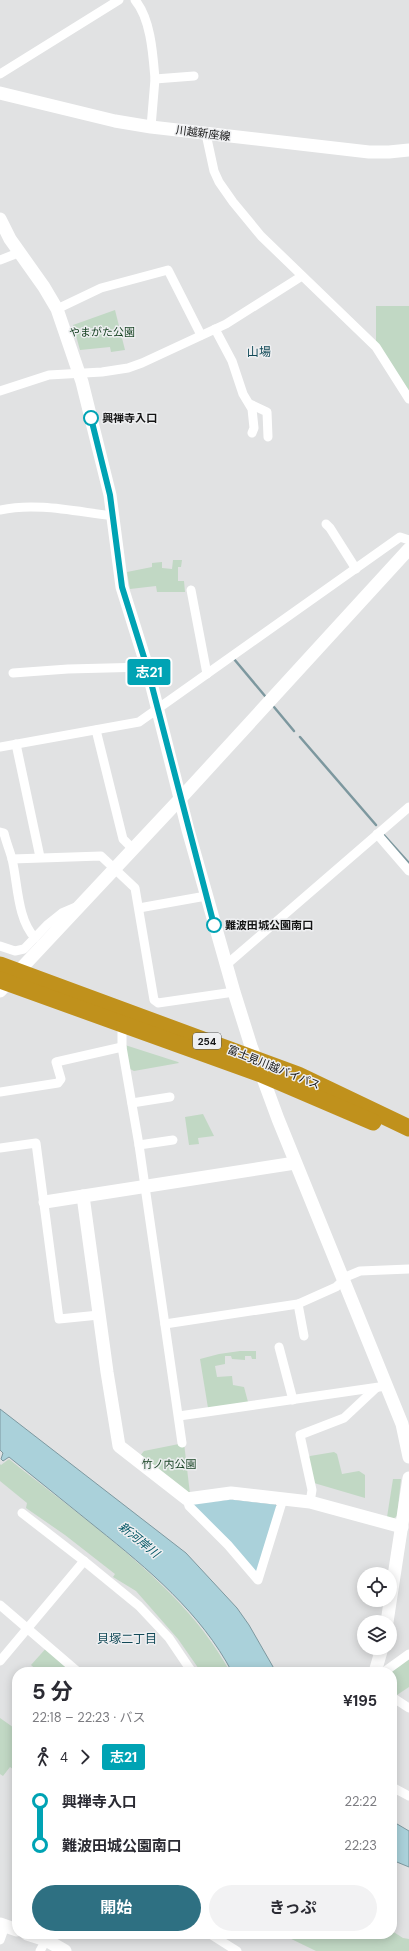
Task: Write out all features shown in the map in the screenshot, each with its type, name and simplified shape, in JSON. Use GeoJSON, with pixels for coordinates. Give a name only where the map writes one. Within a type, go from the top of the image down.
{"type":"FeatureCollection","features":[{"type":"Feature","properties":{"kind":"highway","name":"富士見川越バイパス"},"geometry":{"type":"LineString","coordinates":[[0,966],[7,982],[122,1024],[258,1067],[315,1082],[409,1128]]}},
{"type":"Feature","properties":{"kind":"highway","name":"富士見川越バイパス"},"geometry":{"type":"LineString","coordinates":[[7,982],[258,1067],[312,1095],[409,1140]]}},
{"type":"Feature","properties":{"kind":"street"},"geometry":{"type":"LineString","coordinates":[[0,74],[119,0]]}},
{"type":"Feature","properties":{"kind":"street"},"geometry":{"type":"LineString","coordinates":[[135,0],[145,15],[152,45],[155,79],[151,127]]}},
{"type":"Feature","properties":{"kind":"street"},"geometry":{"type":"LineString","coordinates":[[155,79],[194,76]]}},
{"type":"Feature","properties":{"kind":"street","name":"川越新座線"},"geometry":{"type":"LineString","coordinates":[[0,93],[116,121],[151,127],[370,152],[409,150]]}},
{"type":"Feature","properties":{"kind":"street"},"geometry":{"type":"LineString","coordinates":[[206,134],[209,154],[219,182],[261,236],[376,347],[409,399]]}},
{"type":"Feature","properties":{"kind":"street"},"geometry":{"type":"LineString","coordinates":[[1,224],[18,253],[44,287],[57,309],[79,373],[105,472],[114,516],[122,587],[147,667],[180,799],[234,992],[258,1067],[295,1163],[344,1281],[381,1387],[405,1435],[409,1457]]}},
{"type":"Feature","properties":{"kind":"street"},"geometry":{"type":"LineString","coordinates":[[0,260],[18,253]]}},
{"type":"Feature","properties":{"kind":"street"},"geometry":{"type":"LineString","coordinates":[[57,309],[101,288],[168,270],[201,335]]}},
{"type":"Feature","properties":{"kind":"street"},"geometry":{"type":"LineString","coordinates":[[0,391],[49,375],[102,372],[135,366],[156,358],[245,314],[302,276]]}},
{"type":"Feature","properties":{"kind":"street"},"geometry":{"type":"LineString","coordinates":[[215,329],[232,361],[243,394],[250,404],[253,412],[254,428],[252,433]]}},
{"type":"Feature","properties":{"kind":"street"},"geometry":{"type":"LineString","coordinates":[[250,404],[267,412],[268,437]]}},
{"type":"Feature","properties":{"kind":"street"},"geometry":{"type":"LineString","coordinates":[[0,510],[36,507],[114,516]]}},
{"type":"Feature","properties":{"kind":"street"},"geometry":{"type":"LineString","coordinates":[[326,524],[356,568]]}},
{"type":"Feature","properties":{"kind":"street"},"geometry":{"type":"LineString","coordinates":[[0,747],[139,722],[400,537],[409,540]]}},
{"type":"Feature","properties":{"kind":"street"},"geometry":{"type":"LineString","coordinates":[[7,982],[180,799],[409,549]]}},
{"type":"Feature","properties":{"kind":"street"},"geometry":{"type":"LineString","coordinates":[[191,590],[207,674]]}},
{"type":"Feature","properties":{"kind":"street"},"geometry":{"type":"LineString","coordinates":[[13,673],[68,669],[147,667]]}},
{"type":"Feature","properties":{"kind":"street"},"geometry":{"type":"LineString","coordinates":[[96,730],[123,839],[133,849]]}},
{"type":"Feature","properties":{"kind":"street"},"geometry":{"type":"LineString","coordinates":[[16,744],[40,857]]}},
{"type":"Feature","properties":{"kind":"street"},"geometry":{"type":"LineString","coordinates":[[226,965],[409,807]]}},
{"type":"Feature","properties":{"kind":"street"},"geometry":{"type":"LineString","coordinates":[[0,832],[4,833],[12,859],[21,908],[28,932],[35,938]]}},
{"type":"Feature","properties":{"kind":"street"},"geometry":{"type":"LineString","coordinates":[[377,834],[409,871]]}},
{"type":"Feature","properties":{"kind":"street"},"geometry":{"type":"LineString","coordinates":[[12,859],[98,855],[115,868],[135,888],[154,1000],[158,1003],[234,992]]}},
{"type":"Feature","properties":{"kind":"street"},"geometry":{"type":"LineString","coordinates":[[139,908],[206,896]]}},
{"type":"Feature","properties":{"kind":"street"},"geometry":{"type":"LineString","coordinates":[[0,946],[15,951],[24,949],[47,925],[62,913],[80,906]]}},
{"type":"Feature","properties":{"kind":"street"},"geometry":{"type":"LineString","coordinates":[[122,1024],[122,1047],[139,1145],[182,1443]]}},
{"type":"Feature","properties":{"kind":"street"},"geometry":{"type":"LineString","coordinates":[[0,1092],[58,1083],[61,1079],[56,1062],[122,1047]]}},
{"type":"Feature","properties":{"kind":"street"},"geometry":{"type":"LineString","coordinates":[[132,1103],[170,1097]]}},
{"type":"Feature","properties":{"kind":"street"},"geometry":{"type":"LineString","coordinates":[[139,1145],[174,1140]]}},
{"type":"Feature","properties":{"kind":"street"},"geometry":{"type":"LineString","coordinates":[[0,1148],[36,1143],[60,1319],[99,1315]]}},
{"type":"Feature","properties":{"kind":"street"},"geometry":{"type":"LineString","coordinates":[[44,1202],[295,1163]]}},
{"type":"Feature","properties":{"kind":"street"},"geometry":{"type":"LineString","coordinates":[[83,1196],[119,1446],[187,1499],[189,1506],[228,1545],[258,1580],[283,1499]]}},
{"type":"Feature","properties":{"kind":"street"},"geometry":{"type":"LineString","coordinates":[[165,1324],[298,1304],[336,1287],[348,1276],[360,1271],[409,1268]]}},
{"type":"Feature","properties":{"kind":"street"},"geometry":{"type":"LineString","coordinates":[[298,1304],[304,1336]]}},
{"type":"Feature","properties":{"kind":"street"},"geometry":{"type":"LineString","coordinates":[[279,1347],[293,1400]]}},
{"type":"Feature","properties":{"kind":"street"},"geometry":{"type":"LineString","coordinates":[[179,1416],[381,1387]]}},
{"type":"Feature","properties":{"kind":"street"},"geometry":{"type":"LineString","coordinates":[[310,1502],[312,1490],[300,1435],[344,1418],[381,1387]]}},
{"type":"Feature","properties":{"kind":"street"},"geometry":{"type":"LineString","coordinates":[[395,1567],[409,1478]]}},
{"type":"Feature","properties":{"kind":"street"},"geometry":{"type":"LineString","coordinates":[[187,1499],[231,1493],[310,1502],[402,1527]]}},
{"type":"Feature","properties":{"kind":"street"},"geometry":{"type":"LineString","coordinates":[[22,1513],[139,1606],[169,1638],[189,1667]]}},
{"type":"Feature","properties":{"kind":"street"},"geometry":{"type":"LineString","coordinates":[[0,1661],[84,1561]]}},
{"type":"Feature","properties":{"kind":"street"},"geometry":{"type":"LineString","coordinates":[[0,1605],[72,1667]]}},
{"type":"Feature","properties":{"kind":"street"},"geometry":{"type":"LineString","coordinates":[[391,1667],[409,1654]]}},
{"type":"Feature","properties":{"kind":"street"},"geometry":{"type":"LineString","coordinates":[[376,1667],[380,1655]]}},
{"type":"Feature","properties":{"kind":"street"},"geometry":{"type":"LineString","coordinates":[[397,1700],[408,1707]]}},
{"type":"Feature","properties":{"kind":"street"},"geometry":{"type":"LineString","coordinates":[[397,1790],[409,1796]]}},
{"type":"Feature","properties":{"kind":"street"},"geometry":{"type":"LineString","coordinates":[[0,1940],[7,1927]]}},
{"type":"Feature","properties":{"kind":"street"},"geometry":{"type":"LineString","coordinates":[[215,1939],[223,1948],[237,1951]]}},
{"type":"Feature","properties":{"kind":"street"},"geometry":{"type":"LineString","coordinates":[[45,1942],[65,1951]]}},
{"type":"Feature","properties":{"kind":"green space"},"geometry":{"type":"Polygon","coordinates":[[[376,306],[409,306],[409,392],[376,341],[376,306]]]}},
{"type":"Feature","properties":{"kind":"green space","name":"やまがた公園"},"geometry":{"type":"Polygon","coordinates":[[[115,310],[125,350],[111,352],[110,347],[80,350],[73,325],[115,310]]]}},
{"type":"Feature","properties":{"kind":"green space"},"geometry":{"type":"Polygon","coordinates":[[[173,560],[182,560],[181,567],[178,567],[178,581],[184,581],[185,592],[157,592],[156,586],[130,589],[127,572],[152,567],[152,563],[162,562],[162,568],[172,569],[173,560]]]}},
{"type":"Feature","properties":{"kind":"green space"},"geometry":{"type":"Polygon","coordinates":[[[125,1045],[179,1063],[134,1071],[130,1069],[125,1045]]]}},
{"type":"Feature","properties":{"kind":"green space"},"geometry":{"type":"Polygon","coordinates":[[[203,1114],[214,1136],[198,1138],[199,1144],[189,1145],[185,1117],[203,1114]]]}},
{"type":"Feature","properties":{"kind":"green space"},"geometry":{"type":"Polygon","coordinates":[[[240,1351],[256,1351],[256,1359],[252,1359],[251,1356],[245,1356],[245,1360],[232,1359],[231,1356],[225,1356],[225,1364],[215,1366],[217,1377],[232,1376],[233,1385],[244,1387],[248,1402],[208,1408],[200,1359],[240,1351]]]}},
{"type":"Feature","properties":{"kind":"green space","name":"竹ノ内公園"},"geometry":{"type":"Polygon","coordinates":[[[184,1443],[190,1494],[136,1461],[144,1451],[184,1443]]]}},
{"type":"Feature","properties":{"kind":"green space"},"geometry":{"type":"Polygon","coordinates":[[[334,1452],[337,1454],[342,1474],[359,1471],[365,1475],[365,1498],[314,1483],[308,1458],[310,1456],[334,1452]]]}},
{"type":"Feature","properties":{"kind":"green space"},"geometry":{"type":"Polygon","coordinates":[[[9,1459],[130,1556],[160,1583],[187,1612],[211,1641],[227,1667],[198,1667],[178,1639],[136,1591],[113,1577],[115,1574],[65,1535],[26,1508],[27,1503],[0,1481],[0,1464],[1,1465],[9,1459]]]}},
{"type":"Feature","properties":{"kind":"green space"},"geometry":{"type":"Polygon","coordinates":[[[393,1479],[401,1479],[397,1516],[393,1519],[387,1517],[393,1479]]]}},
{"type":"Feature","properties":{"kind":"green space"},"geometry":{"type":"Polygon","coordinates":[[[49,1645],[72,1665],[70,1667],[33,1667],[31,1665],[49,1645]]]}},
{"type":"Feature","properties":{"kind":"green space"},"geometry":{"type":"Polygon","coordinates":[[[409,1658],[409,1687],[397,1695],[397,1667],[409,1658]]]}},
{"type":"Feature","properties":{"kind":"green space"},"geometry":{"type":"Polygon","coordinates":[[[0,1718],[12,1726],[12,1768],[10,1767],[3,1776],[0,1774],[0,1718]]]}},
{"type":"Feature","properties":{"kind":"green space"},"geometry":{"type":"Polygon","coordinates":[[[397,1934],[403,1938],[409,1939],[409,1951],[316,1951],[291,1939],[397,1939],[397,1934]]]}},
{"type":"Feature","properties":{"kind":"water","name":"新河岸川"},"geometry":{"type":"Polygon","coordinates":[[[0,1409],[186,1553],[237,1608],[249,1625],[273,1667],[229,1667],[205,1630],[172,1593],[116,1544],[9,1457],[3,1461],[1,1459],[3,1453],[0,1450],[0,1409]]]}},
{"type":"Feature","properties":{"kind":"water"},"geometry":{"type":"Polygon","coordinates":[[[231,1499],[275,1504],[278,1507],[259,1572],[255,1573],[193,1505],[194,1503],[231,1499]]]}},
{"type":"Feature","properties":{"kind":"water"},"geometry":{"type":"Polygon","coordinates":[[[397,1824],[409,1831],[409,1867],[397,1862],[397,1824]]]}},
{"type":"Feature","properties":{"kind":"waterway"},"geometry":{"type":"LineString","coordinates":[[234,659],[265,696]]}},
{"type":"Feature","properties":{"kind":"waterway"},"geometry":{"type":"LineString","coordinates":[[274,707],[294,731]]}},
{"type":"Feature","properties":{"kind":"waterway"},"geometry":{"type":"LineString","coordinates":[[300,737],[376,825]]}},
{"type":"Feature","properties":{"kind":"waterway"},"geometry":{"type":"LineString","coordinates":[[383,834],[409,863]]}},
{"type":"Feature","properties":{"kind":"bus line","name":"志21"},"geometry":{"type":"LineString","coordinates":[[91,418],[114,516],[119,573],[122,587],[147,667],[188,830],[214,925]]}},
{"type":"Feature","properties":{"kind":"place","name":"興禅寺入口"},"geometry":{"type":"Point","coordinates":[91,418]}},
{"type":"Feature","properties":{"kind":"place","name":"難波田城公園南口"},"geometry":{"type":"Point","coordinates":[214,925]}},
{"type":"Feature","properties":{"kind":"district","name":"山場"},"geometry":{"type":"Point","coordinates":[259,352]}},
{"type":"Feature","properties":{"kind":"district","name":"貝塚二丁目"},"geometry":{"type":"Point","coordinates":[127,1639]}}]}
